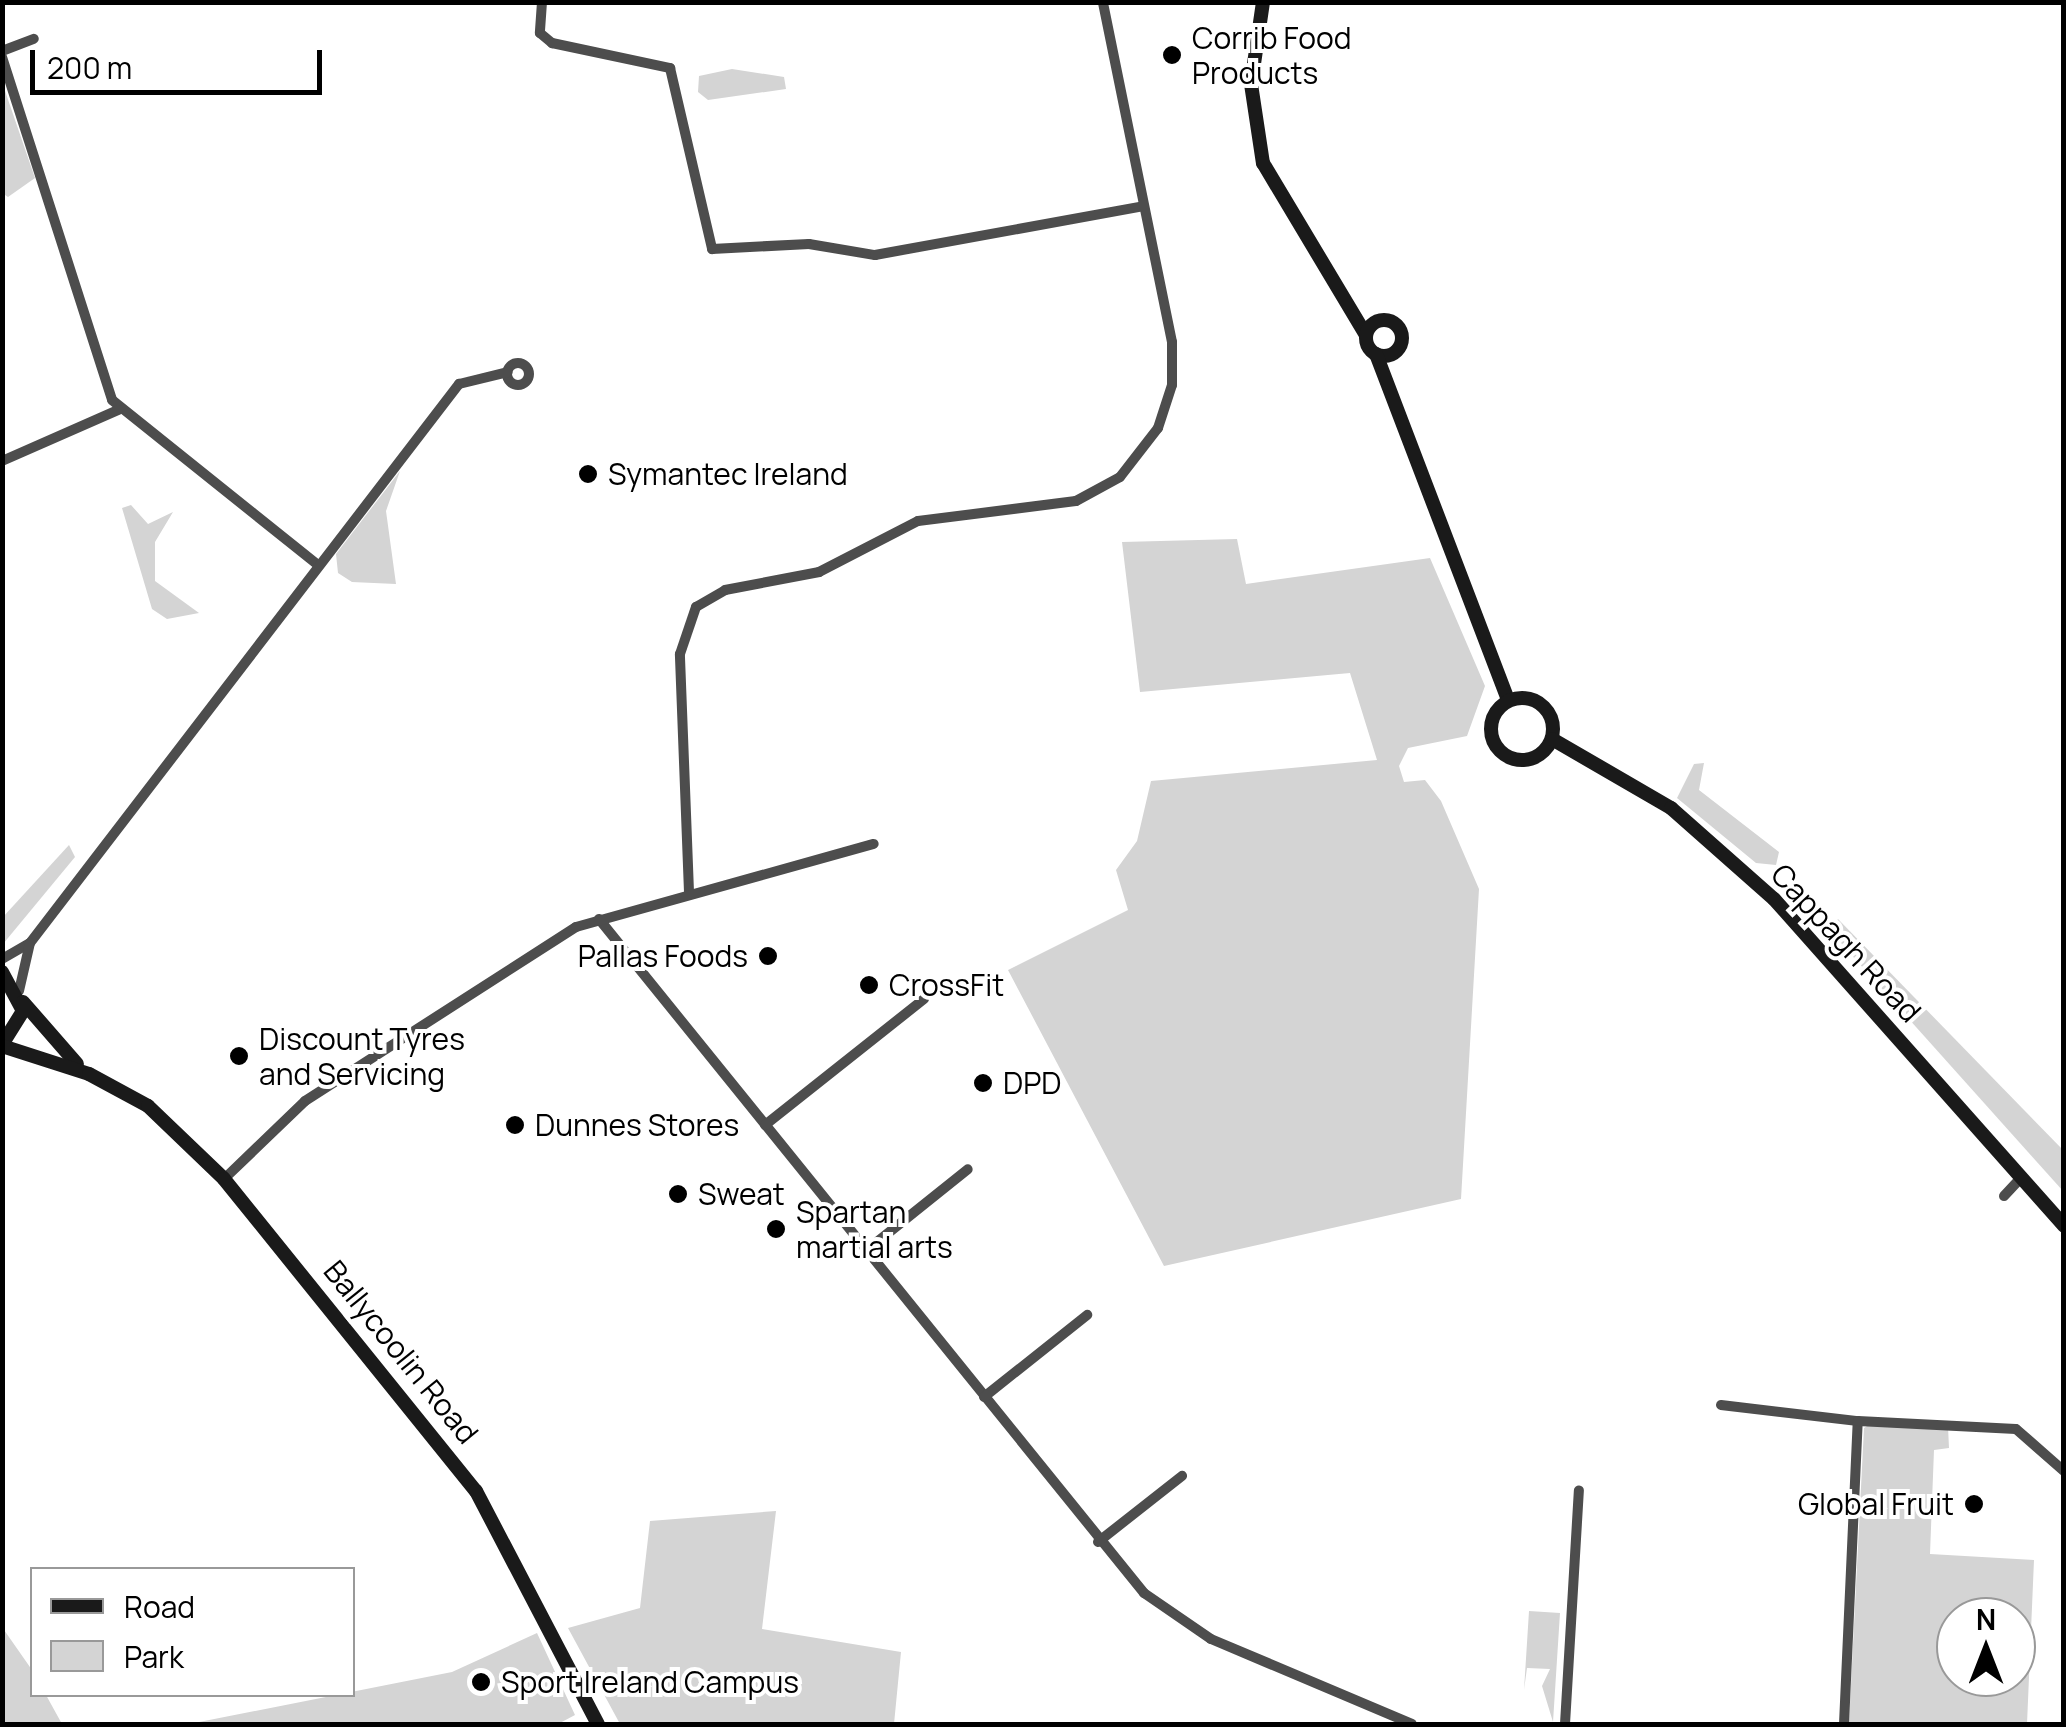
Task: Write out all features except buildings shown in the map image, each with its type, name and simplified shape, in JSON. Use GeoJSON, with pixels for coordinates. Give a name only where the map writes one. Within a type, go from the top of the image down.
{"type":"FeatureCollection","features":[{"type":"Feature","properties":{"kind":"street"},"geometry":{"type":"LineString","coordinates":[[542,2],[540,33],[552,44],[670,68],[712,249],[809,244],[875,255],[1144,206]]}},
{"type":"Feature","properties":{"kind":"street"},"geometry":{"type":"LineString","coordinates":[[689,892],[686,622],[725,590],[818,572],[891,529],[1076,501],[1138,461],[1166,409],[1173,362],[1103,2]]}},
{"type":"Feature","properties":{"kind":"street"},"geometry":{"type":"LineString","coordinates":[[1263,2],[1251,84],[1264,163],[1303,240],[1348,296],[1398,394],[1508,700],[1490,730],[1505,755],[1536,758],[1552,740]]}},
{"type":"Feature","properties":{"kind":"street"},"geometry":{"type":"LineString","coordinates":[[34,39],[2,54],[118,410],[319,566]]}},
{"type":"Feature","properties":{"kind":"street"},"geometry":{"type":"LineString","coordinates":[[1348,296],[1381,320],[1400,328],[1398,394]]}},
{"type":"Feature","properties":{"kind":"street"},"geometry":{"type":"LineString","coordinates":[[1366,335],[1381,320]]}},
{"type":"Feature","properties":{"kind":"street"},"geometry":{"type":"LineString","coordinates":[[1376,354],[1397,351]]}},
{"type":"Feature","properties":{"kind":"street"},"geometry":{"type":"LineString","coordinates":[[2,959],[30,944],[459,384],[508,372]]}},
{"type":"Feature","properties":{"kind":"street"},"geometry":{"type":"LineString","coordinates":[[2,461],[118,410]]}},
{"type":"Feature","properties":{"kind":"street","name":"Cappagh Road"},"geometry":{"type":"LineString","coordinates":[[1508,700],[1539,702],[1552,740],[1671,808],[1774,899],[2064,1226]]}},
{"type":"Feature","properties":{"kind":"street"},"geometry":{"type":"LineString","coordinates":[[224,1180],[336,1079],[599,919],[874,844]]}},
{"type":"Feature","properties":{"kind":"street"},"geometry":{"type":"LineString","coordinates":[[599,919],[1098,1542],[1186,1625],[1412,1724]]}},
{"type":"Feature","properties":{"kind":"street"},"geometry":{"type":"LineString","coordinates":[[2,1045],[21,997],[30,944]]}},
{"type":"Feature","properties":{"kind":"street","name":"Ballycoolin Road"},"geometry":{"type":"LineString","coordinates":[[2,972],[90,1074]]}},
{"type":"Feature","properties":{"kind":"street"},"geometry":{"type":"LineString","coordinates":[[765,1125],[924,1000]]}},
{"type":"Feature","properties":{"kind":"street","name":"Ballycoolin Road"},"geometry":{"type":"LineString","coordinates":[[2,1045],[90,1074],[164,1117],[224,1180],[465,1474],[598,1724]]}},
{"type":"Feature","properties":{"kind":"street"},"geometry":{"type":"LineString","coordinates":[[867,1250],[968,1168]]}},
{"type":"Feature","properties":{"kind":"street"},"geometry":{"type":"LineString","coordinates":[[2004,1196],[2021,1178]]}},
{"type":"Feature","properties":{"kind":"street"},"geometry":{"type":"LineString","coordinates":[[984,1396],[1088,1315]]}},
{"type":"Feature","properties":{"kind":"street"},"geometry":{"type":"LineString","coordinates":[[1721,1405],[1858,1421],[2016,1429],[2064,1471]]}},
{"type":"Feature","properties":{"kind":"street"},"geometry":{"type":"LineString","coordinates":[[1844,1724],[1858,1421]]}},
{"type":"Feature","properties":{"kind":"street"},"geometry":{"type":"LineString","coordinates":[[1098,1542],[1182,1476]]}},
{"type":"Feature","properties":{"kind":"street"},"geometry":{"type":"LineString","coordinates":[[1565,1724],[1579,1490]]}},
{"type":"Feature","properties":{"kind":"green space"},"geometry":{"type":"Polygon","coordinates":[[[732,69],[784,77],[786,89],[708,100],[698,92],[699,76],[732,69]]]}},
{"type":"Feature","properties":{"kind":"green space"},"geometry":{"type":"Polygon","coordinates":[[[3,85],[35,178],[8,197],[2,193],[3,85]]]}},
{"type":"Feature","properties":{"kind":"green space"},"geometry":{"type":"Polygon","coordinates":[[[400,471],[386,511],[396,584],[352,582],[338,573],[336,554],[400,471]]]}},
{"type":"Feature","properties":{"kind":"green space"},"geometry":{"type":"Polygon","coordinates":[[[131,505],[148,524],[173,512],[155,542],[155,581],[199,613],[167,619],[152,609],[122,508],[131,505]]]}},
{"type":"Feature","properties":{"kind":"green space"},"geometry":{"type":"Polygon","coordinates":[[[1237,539],[1246,584],[1430,558],[1485,686],[1467,736],[1408,748],[1399,766],[1404,782],[1425,780],[1441,801],[1479,889],[1461,1199],[1164,1266],[1008,970],[1128,910],[1116,870],[1137,841],[1151,781],[1377,760],[1350,673],[1140,692],[1122,542],[1237,539]]]}},
{"type":"Feature","properties":{"kind":"green space"},"geometry":{"type":"Polygon","coordinates":[[[1704,763],[1699,790],[1779,852],[1776,865],[1756,863],[1677,798],[1694,764],[1704,763]]]}},
{"type":"Feature","properties":{"kind":"green space"},"geometry":{"type":"Polygon","coordinates":[[[69,845],[75,857],[3,944],[3,917],[69,845]]]}},
{"type":"Feature","properties":{"kind":"green space"},"geometry":{"type":"Polygon","coordinates":[[[1838,919],[2063,1150],[2063,1191],[1830,931],[1838,919]]]}},
{"type":"Feature","properties":{"kind":"green space"},"geometry":{"type":"Polygon","coordinates":[[[1875,1421],[1948,1426],[1949,1448],[1934,1450],[1930,1554],[2034,1560],[2032,1597],[1936,1597],[1936,1697],[2028,1697],[2027,1724],[1849,1724],[1864,1428],[1875,1421]]]}},
{"type":"Feature","properties":{"kind":"green space"},"geometry":{"type":"Polygon","coordinates":[[[776,1511],[762,1629],[901,1652],[894,1724],[620,1724],[568,1628],[640,1608],[650,1521],[776,1511]]]}},
{"type":"Feature","properties":{"kind":"green space"},"geometry":{"type":"Polygon","coordinates":[[[1529,1611],[1560,1613],[1553,1722],[1542,1686],[1550,1669],[1527,1668],[1524,1690],[1529,1611]]]}},
{"type":"Feature","properties":{"kind":"green space"},"geometry":{"type":"Polygon","coordinates":[[[2,1627],[30,1667],[30,1697],[47,1697],[62,1724],[3,1724],[2,1627]]]}},
{"type":"Feature","properties":{"kind":"green space","name":"Sport Ireland Campus"},"geometry":{"type":"Polygon","coordinates":[[[537,1633],[575,1715],[558,1724],[189,1724],[326,1697],[355,1697],[355,1691],[452,1672],[537,1633]]]}},
{"type":"Feature","properties":{"kind":"place","name":"Corrib Food Products"},"geometry":{"type":"Point","coordinates":[1172,55]}},
{"type":"Feature","properties":{"kind":"place","name":"Symantec Ireland"},"geometry":{"type":"Point","coordinates":[588,474]}},
{"type":"Feature","properties":{"kind":"place","name":"Pallas Foods"},"geometry":{"type":"Point","coordinates":[768,956]}},
{"type":"Feature","properties":{"kind":"place","name":"CrossFit"},"geometry":{"type":"Point","coordinates":[869,985]}},
{"type":"Feature","properties":{"kind":"place","name":"Discount Tyres and Servicing"},"geometry":{"type":"Point","coordinates":[239,1056]}},
{"type":"Feature","properties":{"kind":"place","name":"DPD"},"geometry":{"type":"Point","coordinates":[983,1083]}},
{"type":"Feature","properties":{"kind":"place","name":"Dunnes Stores"},"geometry":{"type":"Point","coordinates":[515,1125]}},
{"type":"Feature","properties":{"kind":"place","name":"Sweat"},"geometry":{"type":"Point","coordinates":[678,1194]}},
{"type":"Feature","properties":{"kind":"place","name":"Spartan martial arts"},"geometry":{"type":"Point","coordinates":[776,1229]}},
{"type":"Feature","properties":{"kind":"place","name":"Global Fruit"},"geometry":{"type":"Point","coordinates":[1974,1504]}},
{"type":"Feature","properties":{"kind":"place","name":"Sport Ireland Campus"},"geometry":{"type":"Point","coordinates":[481,1682]}}]}
